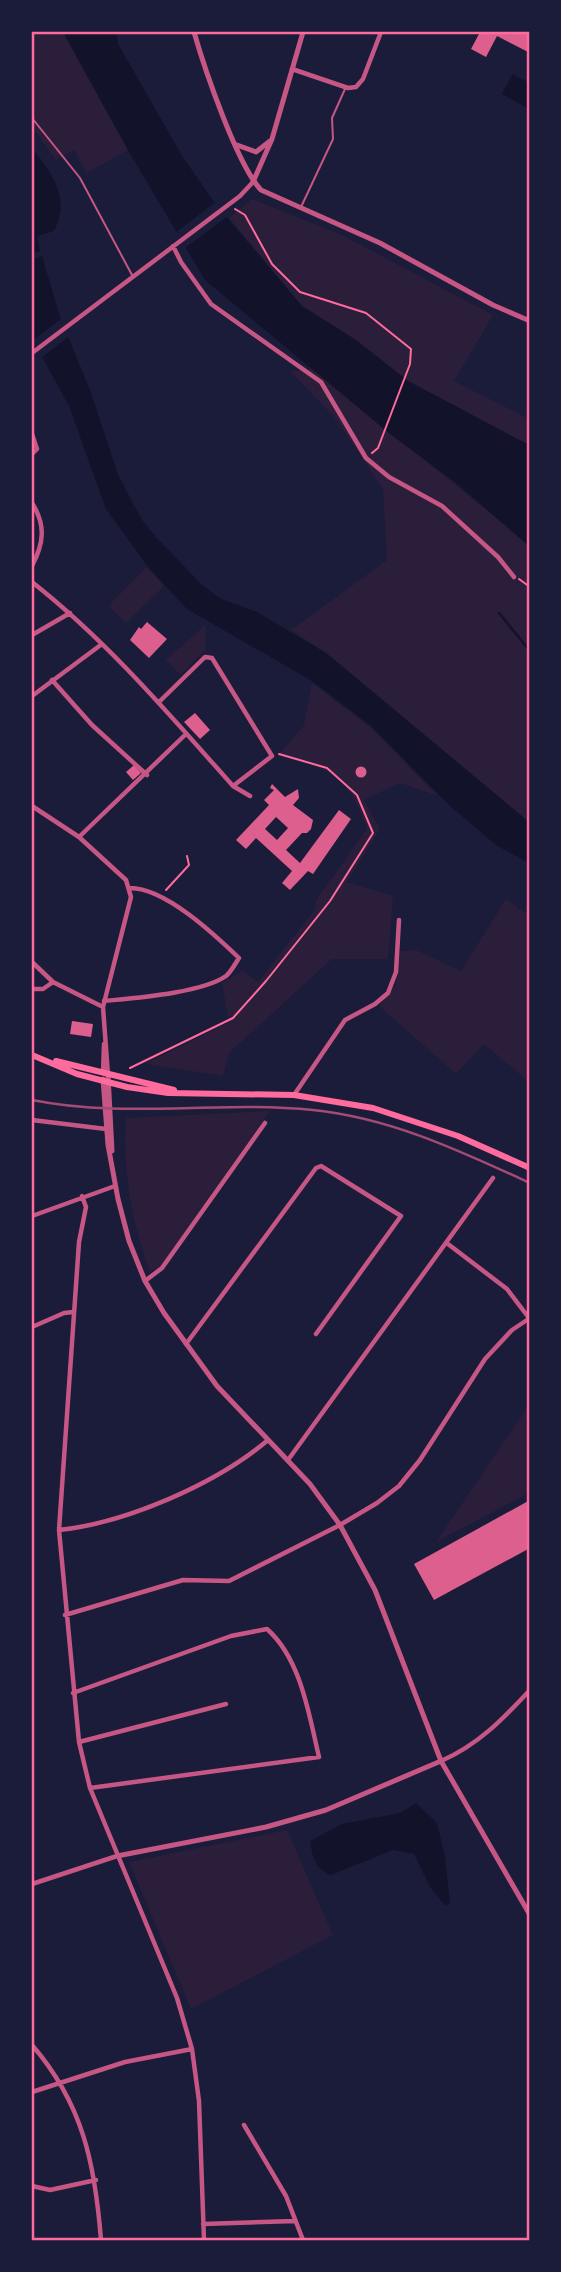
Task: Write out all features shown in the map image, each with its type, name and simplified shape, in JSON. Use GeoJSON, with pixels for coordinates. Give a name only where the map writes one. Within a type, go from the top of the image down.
{"type":"FeatureCollection","features":[{"type":"Feature","properties":{"kind":"main road"},"geometry":{"type":"LineString","coordinates":[[32,1055],[77,1074],[106,1078],[151,1091],[294,1095],[340,1101],[406,1117],[530,1168]]}},
{"type":"Feature","properties":{"kind":"street"},"geometry":{"type":"LineString","coordinates":[[194,32],[253,182],[269,196],[380,243],[493,305],[530,321]]}},
{"type":"Feature","properties":{"kind":"street"},"geometry":{"type":"LineString","coordinates":[[34,352],[253,182],[272,139],[303,32]]}},
{"type":"Feature","properties":{"kind":"street"},"geometry":{"type":"LineString","coordinates":[[292,69],[356,88],[361,83],[381,32]]}},
{"type":"Feature","properties":{"kind":"street"},"geometry":{"type":"LineString","coordinates":[[236,143],[245,150],[256,152],[272,139]]}},
{"type":"Feature","properties":{"kind":"street"},"geometry":{"type":"LineString","coordinates":[[173,246],[211,304],[321,382],[366,458],[389,477],[442,506],[498,557],[514,577]]}},
{"type":"Feature","properties":{"kind":"street"},"geometry":{"type":"LineString","coordinates":[[32,433],[37,450],[32,454]]}},
{"type":"Feature","properties":{"kind":"street"},"geometry":{"type":"LineString","coordinates":[[32,503],[40,516],[43,534],[32,566]]}},
{"type":"Feature","properties":{"kind":"street"},"geometry":{"type":"LineString","coordinates":[[32,582],[71,613],[135,674],[233,786],[250,796]]}},
{"type":"Feature","properties":{"kind":"street"},"geometry":{"type":"LineString","coordinates":[[32,635],[71,613]]}},
{"type":"Feature","properties":{"kind":"street"},"geometry":{"type":"LineString","coordinates":[[32,696],[102,644]]}},
{"type":"Feature","properties":{"kind":"street"},"geometry":{"type":"LineString","coordinates":[[159,702],[205,657],[212,658],[272,756],[233,786]]}},
{"type":"Feature","properties":{"kind":"street"},"geometry":{"type":"LineString","coordinates":[[52,680],[92,725],[147,775]]}},
{"type":"Feature","properties":{"kind":"street"},"geometry":{"type":"LineString","coordinates":[[32,683],[36,691]]}},
{"type":"Feature","properties":{"kind":"street"},"geometry":{"type":"LineString","coordinates":[[79,837],[98,816],[147,775],[186,734]]}},
{"type":"Feature","properties":{"kind":"street"},"geometry":{"type":"LineString","coordinates":[[32,806],[79,837],[126,880],[130,888],[131,897],[103,1004],[106,1032],[106,1129],[115,1186],[129,1241],[145,1281],[185,1344],[217,1387],[288,1460],[340,1525],[375,1590],[441,1761],[530,1915]]}},
{"type":"Feature","properties":{"kind":"street"},"geometry":{"type":"LineString","coordinates":[[32,962],[53,982],[103,1004],[213,982],[227,975],[239,958],[207,930],[161,897],[144,888],[130,888]]}},
{"type":"Feature","properties":{"kind":"street"},"geometry":{"type":"LineString","coordinates":[[294,1095],[345,1020],[375,1004],[388,993],[396,972],[399,920]]}},
{"type":"Feature","properties":{"kind":"street"},"geometry":{"type":"LineString","coordinates":[[32,989],[43,989],[53,982]]}},
{"type":"Feature","properties":{"kind":"street"},"geometry":{"type":"LineString","coordinates":[[106,1078],[111,1158]]}},
{"type":"Feature","properties":{"kind":"street"},"geometry":{"type":"LineString","coordinates":[[32,1120],[106,1129]]}},
{"type":"Feature","properties":{"kind":"street"},"geometry":{"type":"LineString","coordinates":[[145,1281],[162,1268],[265,1123]]}},
{"type":"Feature","properties":{"kind":"street"},"geometry":{"type":"LineString","coordinates":[[185,1344],[316,1168],[321,1166],[401,1216],[316,1334]]}},
{"type":"Feature","properties":{"kind":"street"},"geometry":{"type":"LineString","coordinates":[[288,1460],[448,1244],[493,1178]]}},
{"type":"Feature","properties":{"kind":"street"},"geometry":{"type":"LineString","coordinates":[[32,1216],[115,1186]]}},
{"type":"Feature","properties":{"kind":"street"},"geometry":{"type":"LineString","coordinates":[[82,1196],[86,1207],[79,1242],[73,1312],[59,1530],[72,1693],[79,1742],[90,1788],[177,1998],[192,2049],[199,2101],[204,2241]]}},
{"type":"Feature","properties":{"kind":"street"},"geometry":{"type":"LineString","coordinates":[[65,1615],[183,1580],[229,1580],[340,1525],[400,1486],[485,1359],[512,1330],[529,1318],[507,1289],[448,1244]]}},
{"type":"Feature","properties":{"kind":"street"},"geometry":{"type":"LineString","coordinates":[[32,1327],[64,1312],[73,1312]]}},
{"type":"Feature","properties":{"kind":"street"},"geometry":{"type":"LineString","coordinates":[[59,1530],[87,1527],[167,1498],[240,1462],[268,1440]]}},
{"type":"Feature","properties":{"kind":"street"},"geometry":{"type":"LineString","coordinates":[[72,1693],[231,1636],[267,1629],[278,1638],[293,1667],[305,1700],[319,1757],[90,1788]]}},
{"type":"Feature","properties":{"kind":"street"},"geometry":{"type":"LineString","coordinates":[[32,1884],[117,1856],[266,1827],[326,1810],[461,1753],[494,1729],[530,1689]]}},
{"type":"Feature","properties":{"kind":"street"},"geometry":{"type":"LineString","coordinates":[[79,1742],[226,1704]]}},
{"type":"Feature","properties":{"kind":"street"},"geometry":{"type":"LineString","coordinates":[[32,2045],[61,2082],[80,2123],[96,2180],[101,2241]]}},
{"type":"Feature","properties":{"kind":"street"},"geometry":{"type":"LineString","coordinates":[[32,2092],[125,2062],[192,2049]]}},
{"type":"Feature","properties":{"kind":"street"},"geometry":{"type":"LineString","coordinates":[[244,2125],[286,2196],[303,2241]]}},
{"type":"Feature","properties":{"kind":"street"},"geometry":{"type":"LineString","coordinates":[[32,2186],[50,2190],[96,2180]]}},
{"type":"Feature","properties":{"kind":"street"},"geometry":{"type":"LineString","coordinates":[[204,2224],[295,2221]]}},
{"type":"Feature","properties":{"kind":"lane"},"geometry":{"type":"LineString","coordinates":[[301,208],[333,139],[332,118],[346,87]]}},
{"type":"Feature","properties":{"kind":"lane"},"geometry":{"type":"LineString","coordinates":[[32,118],[80,178],[133,277]]}},
{"type":"Feature","properties":{"kind":"path"},"geometry":{"type":"LineString","coordinates":[[228,204],[245,215],[272,264],[300,292],[366,313],[411,349],[410,364],[405,369],[377,448]]}},
{"type":"Feature","properties":{"kind":"path"},"geometry":{"type":"LineString","coordinates":[[514,577],[530,587]]}},
{"type":"Feature","properties":{"kind":"path"},"geometry":{"type":"LineString","coordinates":[[130,1068],[233,1018],[330,901],[373,833],[357,795],[327,768],[280,753],[272,756]]}},
{"type":"Feature","properties":{"kind":"path"},"geometry":{"type":"LineString","coordinates":[[161,897],[189,865],[187,856]]}},
{"type":"Feature","properties":{"kind":"shaded area"},"geometry":{"type":"Polygon","coordinates":[[[32,32],[63,32],[128,150],[87,173],[74,150],[56,160],[32,127],[32,32]]]}},
{"type":"Feature","properties":{"kind":"shaded area"},"geometry":{"type":"Polygon","coordinates":[[[63,32],[116,32],[118,44],[182,156],[214,202],[302,306],[356,340],[408,381],[529,445],[529,546],[456,483],[390,434],[205,280],[128,150],[63,32]]]}},
{"type":"Feature","properties":{"kind":"shaded area"},"geometry":{"type":"Polygon","coordinates":[[[513,74],[529,83],[529,109],[502,94],[513,74]]]}},
{"type":"Feature","properties":{"kind":"shaded area"},"geometry":{"type":"Polygon","coordinates":[[[32,148],[57,187],[61,208],[54,231],[37,236],[40,251],[32,254],[32,148]]]}},
{"type":"Feature","properties":{"kind":"shaded area"},"geometry":{"type":"Polygon","coordinates":[[[252,199],[342,235],[493,315],[454,381],[529,419],[529,445],[408,381],[356,340],[302,306],[229,218],[252,199]]]}},
{"type":"Feature","properties":{"kind":"shaded area"},"geometry":{"type":"Polygon","coordinates":[[[42,256],[60,317],[90,390],[118,475],[142,520],[201,584],[221,599],[257,612],[326,653],[529,822],[529,863],[496,845],[450,806],[371,726],[312,681],[187,609],[148,567],[106,509],[69,406],[32,338],[32,260],[42,256]]]}},
{"type":"Feature","properties":{"kind":"shaded area"},"geometry":{"type":"Polygon","coordinates":[[[314,369],[529,546],[529,822],[326,653],[291,630],[387,560],[383,489],[336,419],[290,371],[314,369]]]}},
{"type":"Feature","properties":{"kind":"shaded area"},"geometry":{"type":"Polygon","coordinates":[[[147,567],[164,586],[126,623],[110,608],[111,603],[147,567]]]}},
{"type":"Feature","properties":{"kind":"shaded area"},"geometry":{"type":"Polygon","coordinates":[[[205,625],[205,650],[181,675],[166,660],[205,625]]]}},
{"type":"Feature","properties":{"kind":"shaded area"},"geometry":{"type":"Polygon","coordinates":[[[312,683],[370,727],[438,796],[400,783],[364,800],[380,829],[347,882],[393,896],[388,959],[332,959],[229,1053],[223,1076],[145,1064],[229,1022],[222,983],[243,971],[258,982],[315,909],[316,900],[367,829],[353,796],[336,777],[325,770],[280,753],[304,725],[312,683]]]}},
{"type":"Feature","properties":{"kind":"shaded area"},"geometry":{"type":"Polygon","coordinates":[[[506,899],[524,912],[529,911],[529,1082],[484,1044],[456,1074],[379,1006],[396,985],[400,951],[416,950],[461,971],[506,899]]]}},
{"type":"Feature","properties":{"kind":"shaded area"},"geometry":{"type":"Polygon","coordinates":[[[270,1111],[161,1266],[150,1272],[138,1235],[127,1177],[126,1118],[270,1111]]]}},
{"type":"Feature","properties":{"kind":"shaded area"},"geometry":{"type":"Polygon","coordinates":[[[529,1405],[529,1493],[436,1542],[529,1405]]]}},
{"type":"Feature","properties":{"kind":"shaded area"},"geometry":{"type":"Polygon","coordinates":[[[416,1803],[437,1823],[445,1857],[450,1904],[445,1905],[430,1887],[414,1854],[393,1850],[331,1875],[315,1862],[310,1841],[342,1824],[400,1813],[416,1803]]]}},
{"type":"Feature","properties":{"kind":"shaded area"},"geometry":{"type":"Polygon","coordinates":[[[287,1830],[333,1935],[191,2009],[129,1862],[287,1830]]]}},
{"type":"Feature","properties":{"kind":"pier"},"geometry":{"type":"Polygon","coordinates":[[[217,201],[228,216],[185,248],[175,233],[217,201]]]}},
{"type":"Feature","properties":{"kind":"pier"},"geometry":{"type":"Polygon","coordinates":[[[61,319],[71,335],[42,357],[32,341],[61,319]]]}},
{"type":"Feature","properties":{"kind":"building"},"geometry":{"type":"Polygon","coordinates":[[[480,32],[530,32],[530,53],[497,36],[486,57],[471,49],[480,32]]]}},
{"type":"Feature","properties":{"kind":"building"},"geometry":{"type":"Polygon","coordinates":[[[147,622],[167,639],[149,658],[130,640],[139,627],[141,629],[147,622]]]}},
{"type":"Feature","properties":{"kind":"building"},"geometry":{"type":"Polygon","coordinates":[[[195,713],[210,730],[200,739],[184,722],[195,713]]]}},
{"type":"Feature","properties":{"kind":"building"},"geometry":{"type":"Polygon","coordinates":[[[134,765],[141,773],[133,780],[126,772],[134,765]]]}},
{"type":"Feature","properties":{"kind":"building"},"geometry":{"type":"Polygon","coordinates":[[[361,767],[365,768],[365,776],[361,777],[357,776],[356,772],[357,768],[361,767]]]}},
{"type":"Feature","properties":{"kind":"building"},"geometry":{"type":"Polygon","coordinates":[[[272,784],[285,797],[298,789],[299,798],[293,805],[313,820],[311,829],[302,833],[286,850],[300,863],[339,810],[351,819],[313,874],[308,871],[290,890],[282,883],[292,871],[256,838],[246,849],[236,840],[269,805],[264,800],[274,790],[270,788],[272,784]],[[276,817],[265,829],[277,840],[288,828],[276,817]]]}},
{"type":"Feature","properties":{"kind":"building"},"geometry":{"type":"Polygon","coordinates":[[[72,1021],[93,1024],[91,1037],[70,1034],[72,1021]]]}},
{"type":"Feature","properties":{"kind":"building"},"geometry":{"type":"Polygon","coordinates":[[[530,1500],[530,1548],[434,1600],[414,1564],[530,1500]]]}},
{"type":"Feature","properties":{"kind":"waterway"},"geometry":{"type":"LineString","coordinates":[[499,613],[530,651]]}},
{"type":"Feature","properties":{"kind":"railway"},"geometry":{"type":"LineString","coordinates":[[32,1100],[102,1108],[278,1107],[342,1114],[397,1128],[478,1159],[530,1183]]}}]}
